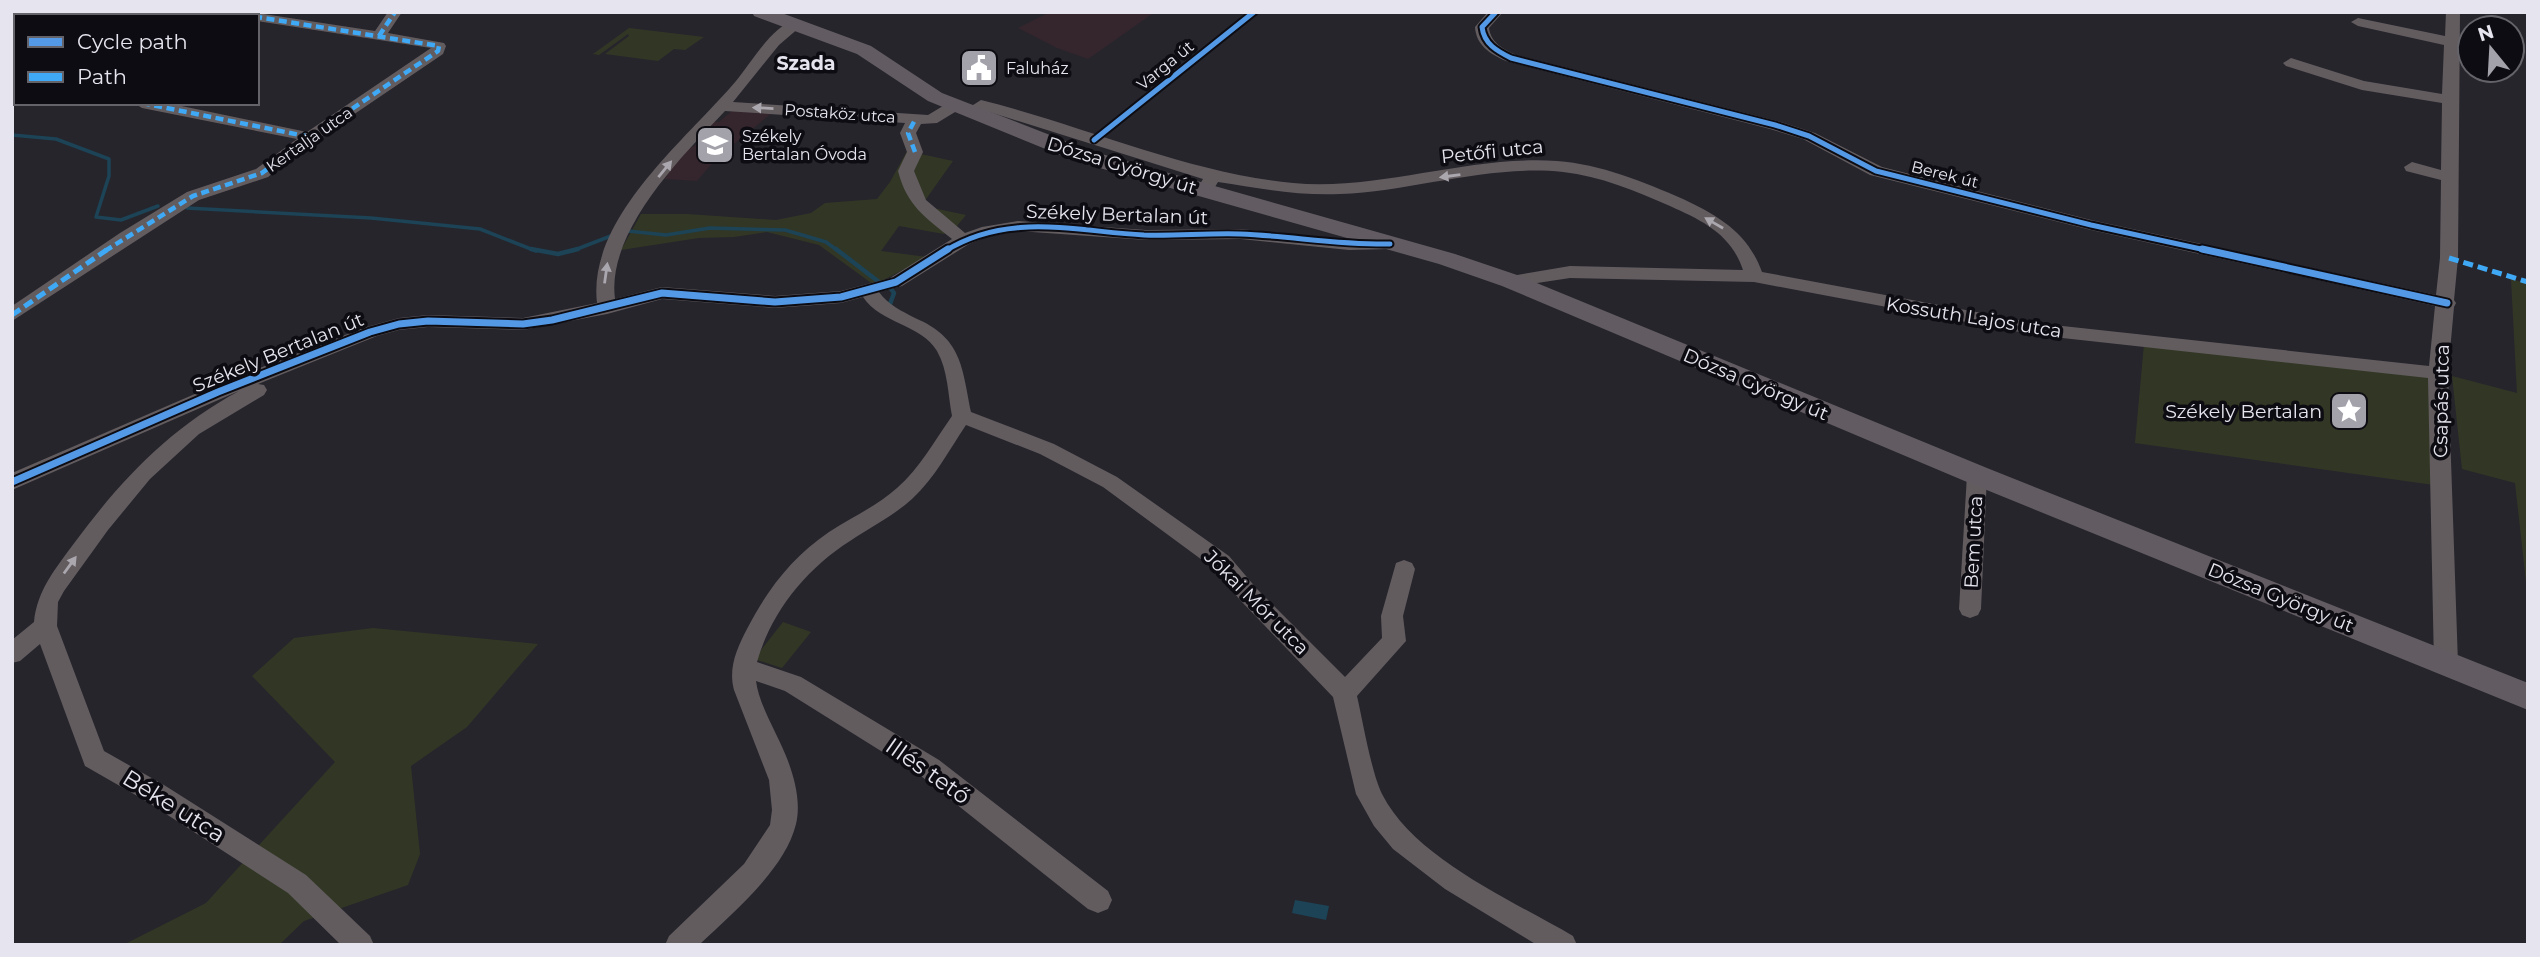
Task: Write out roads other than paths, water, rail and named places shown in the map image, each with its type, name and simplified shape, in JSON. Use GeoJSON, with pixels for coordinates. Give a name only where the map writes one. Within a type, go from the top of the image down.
{"type":"FeatureCollection","features":[{"type":"Feature","properties":{"kind":"main road","name":"Dózsa György út"},"geometry":{"type":"LineString","coordinates":[[780,17],[864,50],[935,97],[962,109],[1083,156],[1209,183],[1390,244],[1511,281],[1977,475],[2528,697]]}},
{"type":"Feature","properties":{"kind":"street"},"geometry":{"type":"LineString","coordinates":[[379,36],[395,12]]}},
{"type":"Feature","properties":{"kind":"street","name":"Berek út"},"geometry":{"type":"LineString","coordinates":[[1496,12],[1482,27],[1483,36],[1493,48],[1511,58],[1775,125],[1809,136],[1876,171],[2091,225],[2446,303]]}},
{"type":"Feature","properties":{"kind":"street","name":"Csapás utca"},"geometry":{"type":"LineString","coordinates":[[2446,664],[2438,373],[2446,303],[2453,12]]}},
{"type":"Feature","properties":{"kind":"street","name":"Kertalja utca"},"geometry":{"type":"LineString","coordinates":[[12,315],[177,205],[199,194],[262,173],[310,137],[438,51],[439,47],[259,17]]}},
{"type":"Feature","properties":{"kind":"street"},"geometry":{"type":"LineString","coordinates":[[607,308],[605,273],[621,232],[639,200],[774,42],[780,17]]}},
{"type":"Feature","properties":{"kind":"street"},"geometry":{"type":"LineString","coordinates":[[2358,22],[2452,42]]}},
{"type":"Feature","properties":{"kind":"street"},"geometry":{"type":"LineString","coordinates":[[2291,63],[2361,85],[2450,100]]}},
{"type":"Feature","properties":{"kind":"street"},"geometry":{"type":"LineString","coordinates":[[152,105],[310,137]]}},
{"type":"Feature","properties":{"kind":"street","name":"Postaköz utca"},"geometry":{"type":"LineString","coordinates":[[722,106],[934,120],[962,109]]}},
{"type":"Feature","properties":{"kind":"street"},"geometry":{"type":"LineString","coordinates":[[911,118],[908,134],[914,153],[906,171],[916,199],[963,240]]}},
{"type":"Feature","properties":{"kind":"street","name":"Petőfi utca"},"geometry":{"type":"LineString","coordinates":[[1209,183],[1341,189],[1512,167],[1540,165],[1578,169],[1638,186],[1691,210],[1728,231],[1744,249],[1754,276]]}},
{"type":"Feature","properties":{"kind":"street"},"geometry":{"type":"LineString","coordinates":[[2412,167],[2449,177]]}},
{"type":"Feature","properties":{"kind":"street","name":"Székely Bertalan út"},"geometry":{"type":"LineString","coordinates":[[12,482],[140,424],[370,332],[399,324],[428,321],[523,324],[607,308],[662,293],[799,302],[869,291],[903,278],[963,240],[982,232],[1018,226],[1146,235],[1241,234],[1349,245],[1390,244]]}},
{"type":"Feature","properties":{"kind":"street","name":"Kossuth Lajos utca"},"geometry":{"type":"LineString","coordinates":[[1511,281],[1570,272],[1754,276],[2035,329],[2438,373]]}},
{"type":"Feature","properties":{"kind":"street"},"geometry":{"type":"LineString","coordinates":[[679,945],[721,905],[771,850],[783,825],[784,792],[774,756],[744,684],[744,667],[758,629],[784,586],[802,566],[833,540],[881,511],[913,485],[962,416],[950,358],[942,343],[921,327],[876,304],[869,291]]}},
{"type":"Feature","properties":{"kind":"street"},"geometry":{"type":"LineString","coordinates":[[12,654],[45,626],[47,602],[56,585],[118,499],[142,471],[198,423],[271,383],[284,367]]}},
{"type":"Feature","properties":{"kind":"street","name":"Jókai Mór utca"},"geometry":{"type":"LineString","coordinates":[[962,416],[1047,449],[1110,482],[1221,562],[1249,595],[1344,693],[1369,794],[1393,832],[1434,866],[1563,945]]}},
{"type":"Feature","properties":{"kind":"street","name":"Bem utca"},"geometry":{"type":"LineString","coordinates":[[1970,610],[1977,475]]}},
{"type":"Feature","properties":{"kind":"street"},"geometry":{"type":"LineString","coordinates":[[1344,693],[1394,640],[1392,616],[1404,569]]}},
{"type":"Feature","properties":{"kind":"street","name":"Béke utca"},"geometry":{"type":"LineString","coordinates":[[45,626],[94,758],[155,793],[297,884],[360,945]]}},
{"type":"Feature","properties":{"kind":"street","name":"Illés tető"},"geometry":{"type":"LineString","coordinates":[[744,667],[793,684],[930,768],[1098,900]]}},
{"type":"Feature","properties":{"kind":"water"},"geometry":{"type":"Polygon","coordinates":[[[1295,900],[1329,906],[1326,920],[1292,913],[1295,900]]]}},
{"type":"Feature","properties":{"kind":"waterway"},"geometry":{"type":"LineString","coordinates":[[12,135],[56,139],[109,159],[109,176],[96,217],[121,220],[158,206]]}},
{"type":"Feature","properties":{"kind":"waterway"},"geometry":{"type":"LineString","coordinates":[[187,208],[371,218],[480,229],[536,251]]}},
{"type":"Feature","properties":{"kind":"waterway"},"geometry":{"type":"LineString","coordinates":[[628,231],[666,235],[710,228],[785,230],[826,242],[838,251]]}},
{"type":"Feature","properties":{"kind":"waterway"},"geometry":{"type":"LineString","coordinates":[[576,250],[616,234]]}},
{"type":"Feature","properties":{"kind":"waterway"},"geometry":{"type":"LineString","coordinates":[[531,249],[558,254],[576,250]]}},
{"type":"Feature","properties":{"kind":"waterway"},"geometry":{"type":"LineString","coordinates":[[836,249],[879,282]]}},
{"type":"Feature","properties":{"kind":"waterway"},"geometry":{"type":"LineString","coordinates":[[890,304],[894,293],[891,289]]}},
{"type":"Feature","properties":{"kind":"place","name":"Faluház"},"geometry":{"type":"Point","coordinates":[979,68]}},
{"type":"Feature","properties":{"kind":"place","name":"Székely Bertalan Óvoda"},"geometry":{"type":"Point","coordinates":[715,145]}},
{"type":"Feature","properties":{"kind":"place","name":"Székely Bertalan"},"geometry":{"type":"Point","coordinates":[2349,411]}},
{"type":"Feature","properties":{"kind":"district","name":"Szada"},"geometry":{"type":"Point","coordinates":[806,63]}}]}
